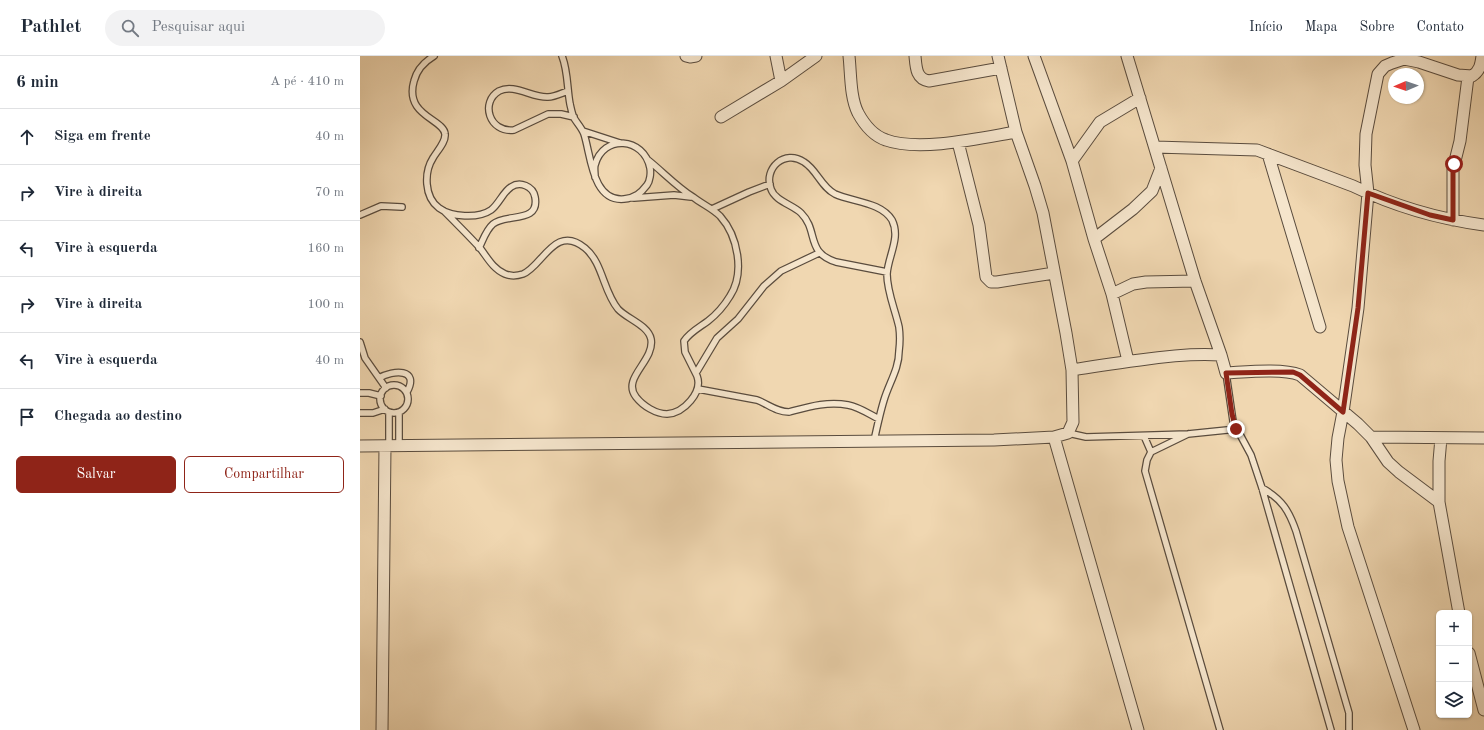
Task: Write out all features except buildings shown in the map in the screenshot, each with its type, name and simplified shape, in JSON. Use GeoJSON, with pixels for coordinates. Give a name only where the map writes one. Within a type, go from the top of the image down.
{"type":"FeatureCollection","features":[{"type":"Feature","properties":{"kind":"street"},"geometry":{"type":"LineString","coordinates":[[686,56],[696,56]]}},
{"type":"Feature","properties":{"kind":"street"},"geometry":{"type":"LineString","coordinates":[[776,56],[781,81]]}},
{"type":"Feature","properties":{"kind":"street"},"geometry":{"type":"LineString","coordinates":[[721,118],[781,81],[816,56]]}},
{"type":"Feature","properties":{"kind":"street"},"geometry":{"type":"LineString","coordinates":[[849,56],[855,105],[864,122],[879,137],[898,143],[917,145],[958,142],[1016,132]]}},
{"type":"Feature","properties":{"kind":"street"},"geometry":{"type":"LineString","coordinates":[[915,56],[918,75],[922,79],[929,81],[1001,68]]}},
{"type":"Feature","properties":{"kind":"street"},"geometry":{"type":"LineString","coordinates":[[360,446],[994,440],[1054,437],[1068,433],[1073,422],[1072,370],[1066,333],[1043,213],[1016,132],[998,56]]}},
{"type":"Feature","properties":{"kind":"street"},"geometry":{"type":"LineString","coordinates":[[1034,56],[1072,161],[1094,239],[1112,294],[1128,362]]}},
{"type":"Feature","properties":{"kind":"street"},"geometry":{"type":"LineString","coordinates":[[1127,56],[1195,281],[1226,373],[1293,372],[1300,375],[1371,437],[1388,462],[1439,502]]}},
{"type":"Feature","properties":{"kind":"street"},"geometry":{"type":"LineString","coordinates":[[1414,730],[1348,527],[1338,481],[1336,460],[1358,308],[1368,193],[1365,165],[1366,134],[1377,77],[1380,71],[1392,63],[1404,60],[1420,62],[1453,74],[1472,76],[1477,73],[1480,68],[1482,56]]}},
{"type":"Feature","properties":{"kind":"street"},"geometry":{"type":"LineString","coordinates":[[1453,220],[1453,169],[1460,141],[1468,76]]}},
{"type":"Feature","properties":{"kind":"street"},"geometry":{"type":"LineString","coordinates":[[1072,161],[1100,122],[1140,98]]}},
{"type":"Feature","properties":{"kind":"street"},"geometry":{"type":"LineString","coordinates":[[958,142],[978,225],[986,277],[991,282],[997,282],[1054,273]]}},
{"type":"Feature","properties":{"kind":"street"},"geometry":{"type":"LineString","coordinates":[[1155,147],[1257,150],[1368,193],[1430,215],[1484,225]]}},
{"type":"Feature","properties":{"kind":"street"},"geometry":{"type":"LineString","coordinates":[[1268,154],[1320,327]]}},
{"type":"Feature","properties":{"kind":"street"},"geometry":{"type":"LineString","coordinates":[[1094,239],[1133,209],[1152,191],[1161,168]]}},
{"type":"Feature","properties":{"kind":"street"},"geometry":{"type":"LineString","coordinates":[[1112,294],[1134,284],[1146,282],[1195,281]]}},
{"type":"Feature","properties":{"kind":"street"},"geometry":{"type":"LineString","coordinates":[[1072,370],[1184,354],[1202,353],[1221,355]]}},
{"type":"Feature","properties":{"kind":"street"},"geometry":{"type":"LineString","coordinates":[[1054,437],[1138,730]]}},
{"type":"Feature","properties":{"kind":"street"},"geometry":{"type":"LineString","coordinates":[[1371,437],[1484,438]]}},
{"type":"Feature","properties":{"kind":"street"},"geometry":{"type":"LineString","coordinates":[[1441,438],[1439,461],[1439,502],[1458,610]]}},
{"type":"Feature","properties":{"kind":"street"},"geometry":{"type":"LineString","coordinates":[[382,730],[391,446]]}},
{"type":"Feature","properties":{"kind":"street"},"geometry":{"type":"LineString","coordinates":[[1472,664],[1484,710]]}},
{"type":"Feature","properties":{"kind":"lane"},"geometry":{"type":"LineString","coordinates":[[434,56],[425,62],[418,70],[414,79],[413,90],[415,103],[421,112],[444,131],[444,141],[429,165],[427,185],[433,203],[444,211],[499,271],[514,276],[527,272],[549,249],[559,243],[574,242],[584,247],[594,259],[609,294],[619,310],[642,328],[650,337],[651,348],[648,357],[632,383],[632,388],[636,397],[652,409],[660,413],[668,414],[683,407],[698,389],[699,380],[685,352],[684,341],[690,334],[709,320],[724,306],[731,294],[735,285],[737,272],[736,248],[732,236],[722,218],[712,209],[692,197],[648,160]]}},
{"type":"Feature","properties":{"kind":"lane"},"geometry":{"type":"LineString","coordinates":[[562,56],[566,66],[568,91],[574,117],[583,131],[595,177],[600,188],[608,196],[619,199],[674,195],[692,197]]}},
{"type":"Feature","properties":{"kind":"lane"},"geometry":{"type":"LineString","coordinates":[[568,91],[547,98],[517,90],[504,89],[492,97],[490,103],[490,115],[495,125],[509,131],[548,114],[561,114],[574,117]]}},
{"type":"Feature","properties":{"kind":"lane"},"geometry":{"type":"LineString","coordinates":[[583,131],[620,143],[631,144],[642,150],[648,160],[651,171],[648,183],[641,192],[631,198]]}},
{"type":"Feature","properties":{"kind":"lane"},"geometry":{"type":"LineString","coordinates":[[595,177],[595,165],[600,154],[609,146],[620,143]]}},
{"type":"Feature","properties":{"kind":"lane"},"geometry":{"type":"LineString","coordinates":[[874,441],[884,400],[899,359],[899,329],[888,284],[887,272],[895,234],[892,220],[875,206],[834,193],[825,187],[804,162],[793,158],[782,159],[775,164],[770,176],[770,184],[774,194],[805,217],[819,253],[836,262],[887,272]]}},
{"type":"Feature","properties":{"kind":"lane"},"geometry":{"type":"LineString","coordinates":[[712,209],[735,197],[770,184]]}},
{"type":"Feature","properties":{"kind":"lane"},"geometry":{"type":"LineString","coordinates":[[444,211],[470,216],[484,213],[490,210],[511,186],[522,185],[531,189],[534,193],[535,203],[530,213],[522,217],[502,219],[495,223],[488,230],[479,248]]}},
{"type":"Feature","properties":{"kind":"lane"},"geometry":{"type":"LineString","coordinates":[[360,215],[381,206],[402,207]]}},
{"type":"Feature","properties":{"kind":"lane"},"geometry":{"type":"LineString","coordinates":[[696,373],[717,338],[738,319],[764,286],[781,271],[819,253]]}},
{"type":"Feature","properties":{"kind":"lane"},"geometry":{"type":"LineString","coordinates":[[360,342],[365,358],[386,388]]}},
{"type":"Feature","properties":{"kind":"lane"},"geometry":{"type":"LineString","coordinates":[[379,378],[390,373],[404,373],[408,375],[411,381],[407,392],[408,402],[406,406],[398,412],[391,446]]}},
{"type":"Feature","properties":{"kind":"lane"},"geometry":{"type":"LineString","coordinates":[[1226,373],[1232,414],[1236,429],[1251,455],[1262,488],[1331,730]]}},
{"type":"Feature","properties":{"kind":"lane"},"geometry":{"type":"LineString","coordinates":[[391,446],[387,410],[382,405],[381,396],[386,388],[390,386],[400,386],[407,392]]}},
{"type":"Feature","properties":{"kind":"lane"},"geometry":{"type":"LineString","coordinates":[[698,389],[757,400],[783,412],[826,404],[848,405],[860,409],[879,419]]}},
{"type":"Feature","properties":{"kind":"lane"},"geometry":{"type":"LineString","coordinates":[[360,392],[381,396]]}},
{"type":"Feature","properties":{"kind":"lane"},"geometry":{"type":"LineString","coordinates":[[360,413],[373,413],[387,410],[398,412]]}},
{"type":"Feature","properties":{"kind":"lane"},"geometry":{"type":"LineString","coordinates":[[1068,433],[1086,437],[1144,436],[1188,434],[1236,429]]}},
{"type":"Feature","properties":{"kind":"lane"},"geometry":{"type":"LineString","coordinates":[[1188,434],[1151,452],[1147,460],[1145,471],[1220,730]]}},
{"type":"Feature","properties":{"kind":"lane"},"geometry":{"type":"LineString","coordinates":[[1144,436],[1151,452]]}},
{"type":"Feature","properties":{"kind":"lane"},"geometry":{"type":"LineString","coordinates":[[1262,488],[1270,492],[1284,504],[1291,515],[1349,714],[1350,730]]}},
{"type":"Feature","properties":{"kind":"route"},"geometry":{"type":"LineString","coordinates":[[1236,429],[1233,421],[1226,373],[1293,372],[1300,375],[1343,412],[1355,336],[1368,193],[1430,215],[1453,220],[1454,164]]}}]}
